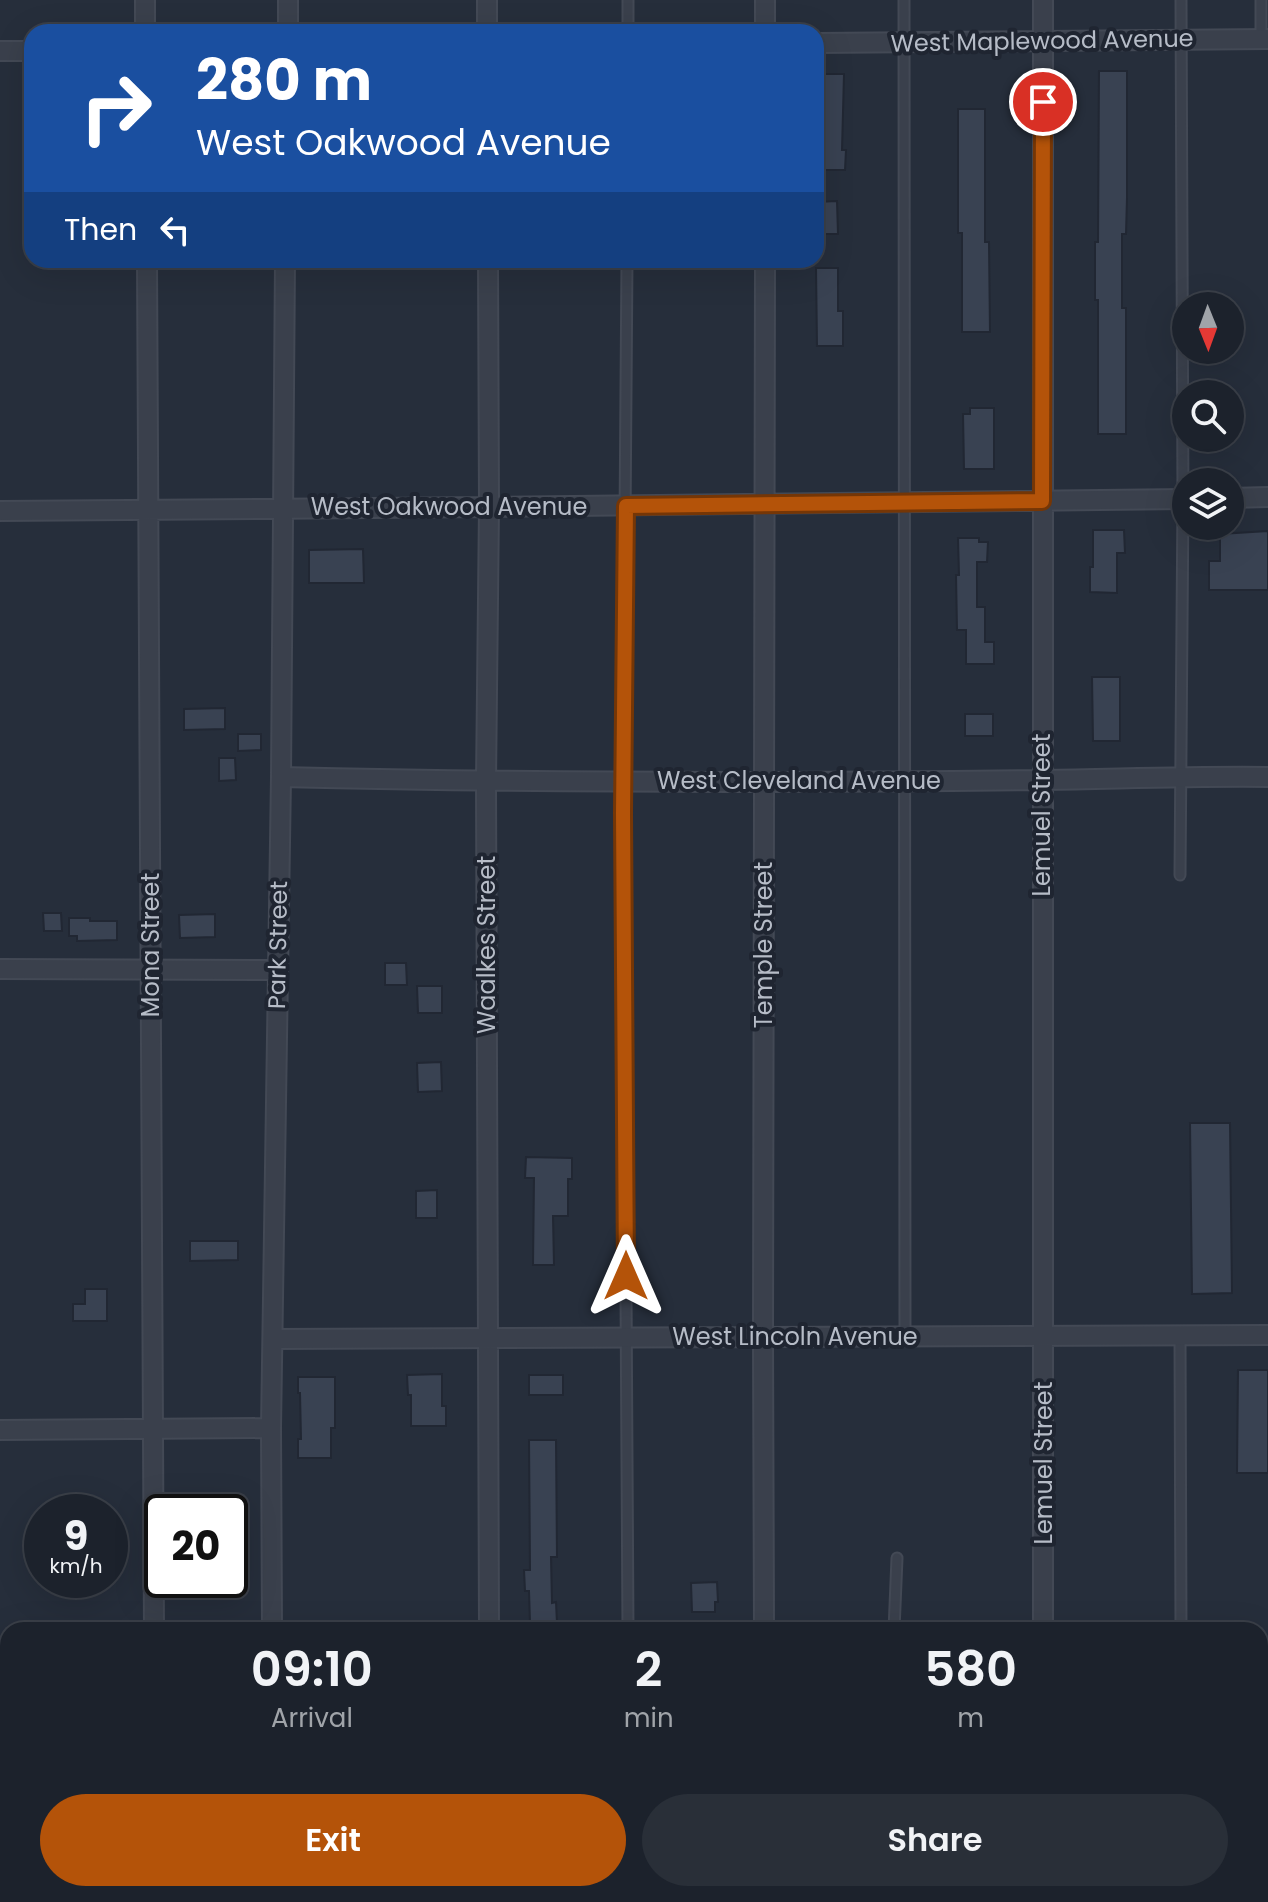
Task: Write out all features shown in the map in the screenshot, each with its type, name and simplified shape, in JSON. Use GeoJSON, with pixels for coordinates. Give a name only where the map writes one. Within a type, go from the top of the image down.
{"type":"FeatureCollection","features":[{"type":"Feature","properties":{"kind":"street"},"geometry":{"type":"LineString","coordinates":[[145,0],[145,24]]}},
{"type":"Feature","properties":{"kind":"street"},"geometry":{"type":"LineString","coordinates":[[288,0],[288,24]]}},
{"type":"Feature","properties":{"kind":"street"},"geometry":{"type":"LineString","coordinates":[[487,0],[487,24]]}},
{"type":"Feature","properties":{"kind":"street"},"geometry":{"type":"LineString","coordinates":[[765,0],[765,24]]}},
{"type":"Feature","properties":{"kind":"street","name":"Lemuel Street"},"geometry":{"type":"LineString","coordinates":[[1043,0],[1043,1622]]}},
{"type":"Feature","properties":{"kind":"street","name":"West Maplewood Avenue"},"geometry":{"type":"LineString","coordinates":[[824,43],[1264,39]]}},
{"type":"Feature","properties":{"kind":"street"},"geometry":{"type":"LineString","coordinates":[[0,51],[24,51]]}},
{"type":"Feature","properties":{"kind":"street","name":"Mona Street"},"geometry":{"type":"LineString","coordinates":[[147,268],[154,1622]]}},
{"type":"Feature","properties":{"kind":"street","name":"Park Street"},"geometry":{"type":"LineString","coordinates":[[272,1622],[271,1428],[285,268]]}},
{"type":"Feature","properties":{"kind":"street","name":"Waalkes Street"},"geometry":{"type":"LineString","coordinates":[[488,268],[489,1622]]}},
{"type":"Feature","properties":{"kind":"street","name":"Temple Street"},"geometry":{"type":"LineString","coordinates":[[764,1622],[765,268]]}},
{"type":"Feature","properties":{"kind":"street"},"geometry":{"type":"LineString","coordinates":[[1244,498],[1268,497]]}},
{"type":"Feature","properties":{"kind":"street","name":"West Oakwood Avenue"},"geometry":{"type":"LineString","coordinates":[[0,511],[1172,499]]}},
{"type":"Feature","properties":{"kind":"street","name":"West Cleveland Avenue"},"geometry":{"type":"LineString","coordinates":[[281,777],[623,782],[1268,777]]}},
{"type":"Feature","properties":{"kind":"street"},"geometry":{"type":"LineString","coordinates":[[0,969],[277,970]]}},
{"type":"Feature","properties":{"kind":"street","name":"West Lincoln Avenue"},"geometry":{"type":"LineString","coordinates":[[273,1339],[1268,1335]]}},
{"type":"Feature","properties":{"kind":"street"},"geometry":{"type":"LineString","coordinates":[[0,1430],[271,1428]]}},
{"type":"Feature","properties":{"kind":"lane"},"geometry":{"type":"LineString","coordinates":[[628,0],[628,24]]}},
{"type":"Feature","properties":{"kind":"lane"},"geometry":{"type":"LineString","coordinates":[[904,0],[905,1336]]}},
{"type":"Feature","properties":{"kind":"lane"},"geometry":{"type":"LineString","coordinates":[[1181,0],[1184,468]]}},
{"type":"Feature","properties":{"kind":"lane"},"geometry":{"type":"LineString","coordinates":[[1261,0],[1264,39]]}},
{"type":"Feature","properties":{"kind":"lane"},"geometry":{"type":"LineString","coordinates":[[627,268],[623,782],[628,1622]]}},
{"type":"Feature","properties":{"kind":"lane"},"geometry":{"type":"LineString","coordinates":[[1180,875],[1183,540]]}},
{"type":"Feature","properties":{"kind":"lane"},"geometry":{"type":"LineString","coordinates":[[1180,1336],[1181,1622]]}},
{"type":"Feature","properties":{"kind":"lane"},"geometry":{"type":"LineString","coordinates":[[894,1622],[897,1558]]}},
{"type":"Feature","properties":{"kind":"building"},"geometry":{"type":"Polygon","coordinates":[[[1099,71],[1127,71],[1126,234],[1122,234],[1122,308],[1126,308],[1126,434],[1098,434],[1095,242],[1098,242],[1099,71]]]}},
{"type":"Feature","properties":{"kind":"building"},"geometry":{"type":"Polygon","coordinates":[[[824,74],[844,74],[842,150],[846,150],[845,170],[824,170],[824,74]]]}},
{"type":"Feature","properties":{"kind":"building"},"geometry":{"type":"Polygon","coordinates":[[[958,109],[985,109],[985,242],[989,242],[990,332],[962,332],[958,109]]]}},
{"type":"Feature","properties":{"kind":"building"},"geometry":{"type":"Polygon","coordinates":[[[837,201],[838,234],[824,234],[824,202],[837,201]]]}},
{"type":"Feature","properties":{"kind":"building"},"geometry":{"type":"Polygon","coordinates":[[[816,268],[838,268],[838,311],[843,311],[843,346],[817,346],[816,268]]]}},
{"type":"Feature","properties":{"kind":"building"},"geometry":{"type":"Polygon","coordinates":[[[970,408],[994,408],[994,469],[964,469],[963,414],[970,414],[970,408]]]}},
{"type":"Feature","properties":{"kind":"building"},"geometry":{"type":"Polygon","coordinates":[[[1093,530],[1124,530],[1125,553],[1117,553],[1117,593],[1090,592],[1093,530]]]}},
{"type":"Feature","properties":{"kind":"building"},"geometry":{"type":"Polygon","coordinates":[[[1268,531],[1268,590],[1209,590],[1209,561],[1220,561],[1220,540],[1244,540],[1244,532],[1268,531]]]}},
{"type":"Feature","properties":{"kind":"building"},"geometry":{"type":"Polygon","coordinates":[[[958,538],[979,538],[979,542],[988,542],[987,562],[977,562],[977,607],[985,607],[985,642],[994,642],[994,664],[966,664],[966,630],[957,630],[958,538]]]}},
{"type":"Feature","properties":{"kind":"building"},"geometry":{"type":"Polygon","coordinates":[[[363,549],[364,583],[309,583],[309,550],[363,549]]]}},
{"type":"Feature","properties":{"kind":"building"},"geometry":{"type":"Polygon","coordinates":[[[1092,677],[1120,677],[1120,741],[1093,741],[1092,677]]]}},
{"type":"Feature","properties":{"kind":"building"},"geometry":{"type":"Polygon","coordinates":[[[225,708],[225,729],[184,730],[184,709],[225,708]]]}},
{"type":"Feature","properties":{"kind":"building"},"geometry":{"type":"Polygon","coordinates":[[[965,714],[993,714],[993,736],[965,736],[965,714]]]}},
{"type":"Feature","properties":{"kind":"building"},"geometry":{"type":"Polygon","coordinates":[[[238,734],[261,734],[261,750],[238,751],[238,734]]]}},
{"type":"Feature","properties":{"kind":"building"},"geometry":{"type":"Polygon","coordinates":[[[219,758],[235,758],[236,780],[219,781],[219,758]]]}},
{"type":"Feature","properties":{"kind":"building"},"geometry":{"type":"Polygon","coordinates":[[[43,913],[61,913],[62,931],[44,931],[43,913]]]}},
{"type":"Feature","properties":{"kind":"building"},"geometry":{"type":"Polygon","coordinates":[[[215,914],[215,937],[180,938],[179,915],[215,914]]]}},
{"type":"Feature","properties":{"kind":"building"},"geometry":{"type":"Polygon","coordinates":[[[69,918],[117,921],[117,940],[77,941],[77,936],[69,936],[69,918]]]}},
{"type":"Feature","properties":{"kind":"building"},"geometry":{"type":"Polygon","coordinates":[[[385,963],[406,963],[407,985],[385,985],[385,963]]]}},
{"type":"Feature","properties":{"kind":"building"},"geometry":{"type":"Polygon","coordinates":[[[417,986],[442,986],[442,1013],[418,1013],[417,986]]]}},
{"type":"Feature","properties":{"kind":"building"},"geometry":{"type":"Polygon","coordinates":[[[441,1062],[442,1091],[418,1092],[417,1063],[441,1062]]]}},
{"type":"Feature","properties":{"kind":"building"},"geometry":{"type":"Polygon","coordinates":[[[1190,1123],[1230,1123],[1232,1293],[1192,1294],[1190,1123]]]}},
{"type":"Feature","properties":{"kind":"building"},"geometry":{"type":"Polygon","coordinates":[[[526,1157],[572,1158],[572,1179],[568,1179],[568,1216],[553,1216],[554,1265],[533,1265],[534,1178],[525,1178],[526,1157]]]}},
{"type":"Feature","properties":{"kind":"building"},"geometry":{"type":"Polygon","coordinates":[[[437,1190],[437,1218],[416,1218],[416,1191],[437,1190]]]}},
{"type":"Feature","properties":{"kind":"building"},"geometry":{"type":"Polygon","coordinates":[[[190,1241],[238,1241],[238,1260],[190,1261],[190,1241]]]}},
{"type":"Feature","properties":{"kind":"building"},"geometry":{"type":"Polygon","coordinates":[[[85,1289],[107,1289],[107,1321],[73,1321],[73,1304],[85,1304],[85,1289]]]}},
{"type":"Feature","properties":{"kind":"building"},"geometry":{"type":"Polygon","coordinates":[[[1238,1370],[1268,1370],[1268,1473],[1237,1473],[1238,1370]]]}},
{"type":"Feature","properties":{"kind":"building"},"geometry":{"type":"Polygon","coordinates":[[[442,1374],[442,1406],[446,1406],[446,1426],[411,1426],[411,1395],[408,1395],[407,1375],[442,1374]]]}},
{"type":"Feature","properties":{"kind":"building"},"geometry":{"type":"Polygon","coordinates":[[[529,1375],[563,1375],[563,1395],[529,1395],[529,1375]]]}},
{"type":"Feature","properties":{"kind":"building"},"geometry":{"type":"Polygon","coordinates":[[[298,1377],[335,1377],[335,1428],[331,1428],[331,1458],[298,1458],[298,1439],[301,1439],[298,1377]]]}},
{"type":"Feature","properties":{"kind":"building"},"geometry":{"type":"Polygon","coordinates":[[[529,1440],[556,1440],[557,1557],[551,1557],[552,1603],[556,1602],[557,1622],[530,1622],[529,1591],[525,1591],[524,1570],[530,1570],[529,1440]]]}},
{"type":"Feature","properties":{"kind":"building"},"geometry":{"type":"Polygon","coordinates":[[[717,1582],[715,1612],[692,1612],[691,1583],[717,1582]]]}},
{"type":"Feature","properties":{"kind":"route"},"geometry":{"type":"LineString","coordinates":[[626,1276],[623,813],[626,506],[1042,501],[1043,102]]}}]}
